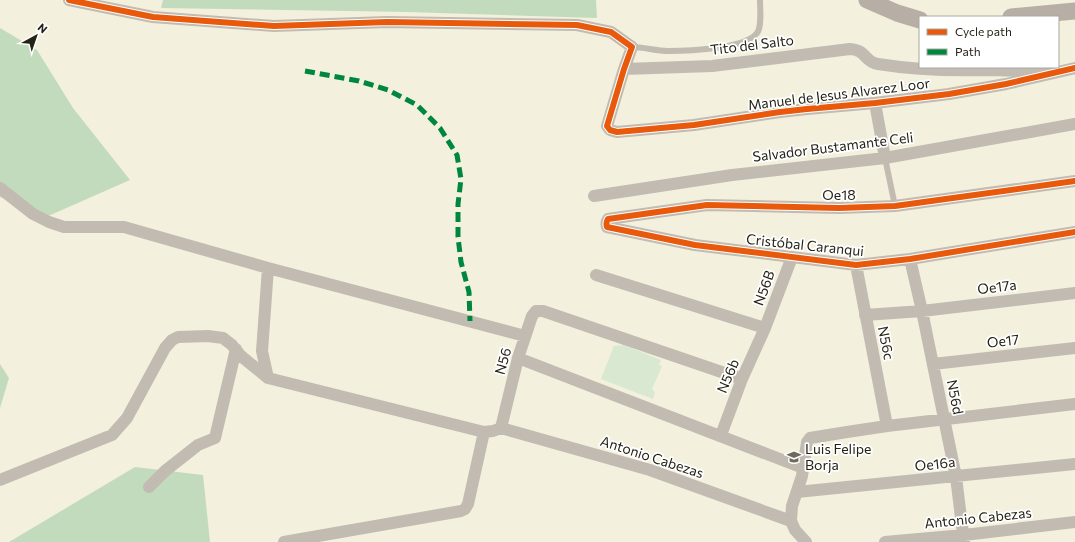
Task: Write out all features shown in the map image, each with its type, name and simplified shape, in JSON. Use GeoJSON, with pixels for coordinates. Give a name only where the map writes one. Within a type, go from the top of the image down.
{"type":"FeatureCollection","features":[{"type":"Feature","properties":{"kind":"street"},"geometry":{"type":"LineString","coordinates":[[69,0],[153,17],[274,26],[387,22],[577,25],[611,32],[632,47],[624,69]]}},
{"type":"Feature","properties":{"kind":"street"},"geometry":{"type":"LineString","coordinates":[[867,0],[897,13],[919,20]]}},
{"type":"Feature","properties":{"kind":"street"},"geometry":{"type":"LineString","coordinates":[[1022,16],[1075,11]]}},
{"type":"Feature","properties":{"kind":"street","name":"Tito del Salto"},"geometry":{"type":"LineString","coordinates":[[624,69],[712,66],[850,49],[861,51],[869,60],[877,64],[925,69],[960,71],[1022,70],[1043,68]]}},
{"type":"Feature","properties":{"kind":"street"},"geometry":{"type":"LineString","coordinates":[[1059,67],[1075,68]]}},
{"type":"Feature","properties":{"kind":"street","name":"Manuel de Jesus Alvarez Loor"},"geometry":{"type":"LineString","coordinates":[[624,69],[607,126],[610,130],[617,132],[694,125],[807,109],[875,104],[949,94],[1006,84],[1075,68]]}},
{"type":"Feature","properties":{"kind":"street","name":"Manuel de Jesus Alvarez Loor"},"geometry":{"type":"LineString","coordinates":[[875,104],[885,158]]}},
{"type":"Feature","properties":{"kind":"street","name":"Salvador Bustamante Celi"},"geometry":{"type":"LineString","coordinates":[[594,196],[732,175],[885,158],[1075,124]]}},
{"type":"Feature","properties":{"kind":"street","name":"Oe18"},"geometry":{"type":"LineString","coordinates":[[606,224],[608,219],[707,205],[839,208],[895,206],[1075,181]]}},
{"type":"Feature","properties":{"kind":"street"},"geometry":{"type":"LineString","coordinates":[[0,188],[33,214],[64,227],[124,227],[268,268],[525,336]]}},
{"type":"Feature","properties":{"kind":"street","name":"Cristóbal Caranqui"},"geometry":{"type":"LineString","coordinates":[[606,224],[607,227],[695,245],[856,265],[910,259],[1075,232]]}},
{"type":"Feature","properties":{"kind":"street","name":"N56B"},"geometry":{"type":"LineString","coordinates":[[765,328],[792,257]]}},
{"type":"Feature","properties":{"kind":"street","name":"N56d"},"geometry":{"type":"LineString","coordinates":[[910,259],[956,477],[964,539]]}},
{"type":"Feature","properties":{"kind":"street","name":"N56c"},"geometry":{"type":"LineString","coordinates":[[856,265],[887,426]]}},
{"type":"Feature","properties":{"kind":"street"},"geometry":{"type":"LineString","coordinates":[[268,268],[262,351],[268,378]]}},
{"type":"Feature","properties":{"kind":"street"},"geometry":{"type":"LineString","coordinates":[[596,275],[765,328]]}},
{"type":"Feature","properties":{"kind":"street","name":"Oe17a"},"geometry":{"type":"LineString","coordinates":[[866,315],[922,311],[1075,292]]}},
{"type":"Feature","properties":{"kind":"street","name":"N56"},"geometry":{"type":"LineString","coordinates":[[501,428],[518,358],[532,316],[536,312],[543,311],[742,379]]}},
{"type":"Feature","properties":{"kind":"street","name":"N56b"},"geometry":{"type":"LineString","coordinates":[[721,435],[742,379],[765,328]]}},
{"type":"Feature","properties":{"kind":"street"},"geometry":{"type":"LineString","coordinates":[[0,480],[112,435],[127,418],[165,348],[172,340],[178,337],[208,336],[223,338],[241,356],[268,378],[484,432],[501,428]]}},
{"type":"Feature","properties":{"kind":"street","name":"Oe17"},"geometry":{"type":"LineString","coordinates":[[933,364],[1075,348]]}},
{"type":"Feature","properties":{"kind":"street"},"geometry":{"type":"LineString","coordinates":[[149,487],[165,471],[198,445],[215,438],[236,350]]}},
{"type":"Feature","properties":{"kind":"street"},"geometry":{"type":"LineString","coordinates":[[518,358],[721,435],[803,468]]}},
{"type":"Feature","properties":{"kind":"street"},"geometry":{"type":"LineString","coordinates":[[808,542],[795,530],[791,521],[792,506],[802,476],[807,442],[810,438],[887,426],[1075,404]]}},
{"type":"Feature","properties":{"kind":"street","name":"Antonio Cabezas"},"geometry":{"type":"LineString","coordinates":[[501,428],[650,470],[791,521]]}},
{"type":"Feature","properties":{"kind":"street"},"geometry":{"type":"LineString","coordinates":[[284,542],[465,509],[468,504],[484,432]]}},
{"type":"Feature","properties":{"kind":"street","name":"Oe16a"},"geometry":{"type":"LineString","coordinates":[[797,492],[1075,464]]}},
{"type":"Feature","properties":{"kind":"street","name":"Antonio Cabezas"},"geometry":{"type":"LineString","coordinates":[[884,542],[964,539],[1075,522]]}},
{"type":"Feature","properties":{"kind":"lane"},"geometry":{"type":"LineString","coordinates":[[632,47],[645,47],[667,51],[732,46],[757,34],[760,28],[760,0]]}},
{"type":"Feature","properties":{"kind":"lane"},"geometry":{"type":"LineString","coordinates":[[885,158],[895,206]]}},
{"type":"Feature","properties":{"kind":"green space"},"geometry":{"type":"Polygon","coordinates":[[[163,0],[596,0],[597,18],[407,12],[161,8],[163,0]]]}},
{"type":"Feature","properties":{"kind":"green space"},"geometry":{"type":"Polygon","coordinates":[[[0,28],[37,50],[73,108],[130,180],[46,217],[0,197],[0,28]]]}},
{"type":"Feature","properties":{"kind":"green space"},"geometry":{"type":"Polygon","coordinates":[[[624,345],[661,360],[659,365],[662,366],[652,389],[655,392],[653,399],[601,379],[614,346],[624,345]]]}},
{"type":"Feature","properties":{"kind":"green space"},"geometry":{"type":"Polygon","coordinates":[[[0,364],[9,378],[0,408],[0,364]]]}},
{"type":"Feature","properties":{"kind":"green space"},"geometry":{"type":"Polygon","coordinates":[[[135,467],[203,475],[210,542],[9,542],[135,467]]]}},
{"type":"Feature","properties":{"kind":"marked path"},"geometry":{"type":"LineString","coordinates":[[305,71],[359,81],[388,90],[417,105],[440,128],[457,155],[461,179],[458,204],[458,237],[461,262],[469,292],[470,321]]}},
{"type":"Feature","properties":{"kind":"cycle path"},"geometry":{"type":"LineString","coordinates":[[69,0],[153,17],[274,26],[387,22],[577,25],[611,32],[632,47],[607,126],[610,130],[617,132],[694,125],[780,112],[949,94],[1006,84],[1075,68]]}},
{"type":"Feature","properties":{"kind":"cycle path"},"geometry":{"type":"LineString","coordinates":[[1075,181],[895,206],[839,208],[707,205],[608,219],[606,224],[607,227],[695,245],[856,265],[910,259],[1075,232]]}},
{"type":"Feature","properties":{"kind":"place","name":"Luis Felipe Borja"},"geometry":{"type":"Point","coordinates":[794,457]}}]}
